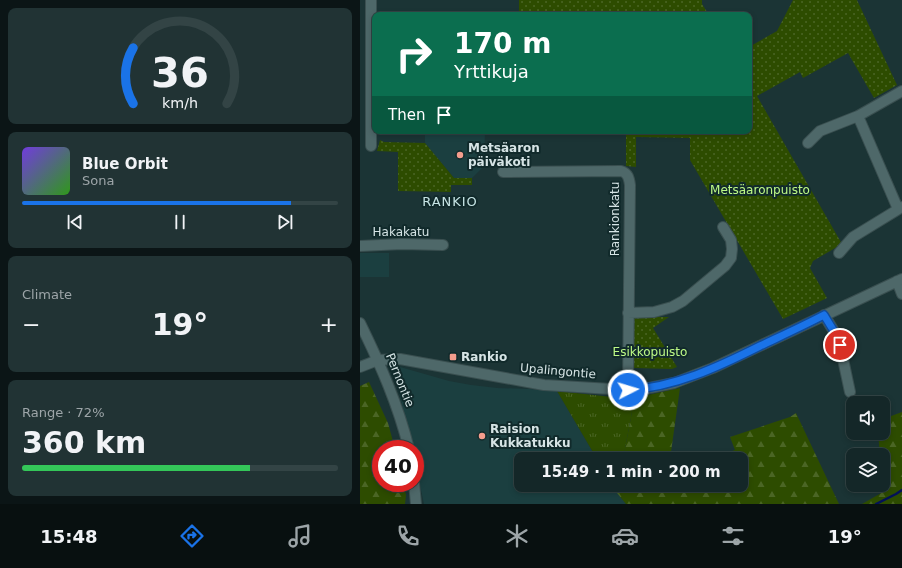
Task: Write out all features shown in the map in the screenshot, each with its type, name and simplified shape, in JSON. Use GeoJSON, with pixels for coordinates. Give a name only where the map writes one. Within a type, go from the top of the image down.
{"type":"FeatureCollection","features":[{"type":"Feature","properties":{"kind":"street"},"geometry":{"type":"LineString","coordinates":[[371,0],[372,24]]}},
{"type":"Feature","properties":{"kind":"street"},"geometry":{"type":"LineString","coordinates":[[808,143],[820,131],[858,116],[902,91]]}},
{"type":"Feature","properties":{"kind":"street"},"geometry":{"type":"LineString","coordinates":[[371,146],[372,98]]}},
{"type":"Feature","properties":{"kind":"street"},"geometry":{"type":"LineString","coordinates":[[839,253],[853,237],[900,208],[858,116]]}},
{"type":"Feature","properties":{"kind":"street","name":"Rankionkatu"},"geometry":{"type":"LineString","coordinates":[[503,172],[621,171],[628,175],[630,185],[628,390]]}},
{"type":"Feature","properties":{"kind":"street"},"geometry":{"type":"LineString","coordinates":[[628,313],[654,312],[672,307],[683,301],[725,266],[731,258],[732,250],[731,240],[723,227]]}},
{"type":"Feature","properties":{"kind":"street","name":"Hakakatu"},"geometry":{"type":"LineString","coordinates":[[360,246],[402,244],[443,245]]}},
{"type":"Feature","properties":{"kind":"street"},"geometry":{"type":"LineString","coordinates":[[900,280],[902,294]]}},
{"type":"Feature","properties":{"kind":"street","name":"Upalingontie"},"geometry":{"type":"LineString","coordinates":[[360,367],[378,360],[400,359],[544,385],[628,390],[644,389],[664,385],[695,375],[900,280]]}},
{"type":"Feature","properties":{"kind":"street"},"geometry":{"type":"LineString","coordinates":[[824,315],[835,333],[840,345],[850,392]]}},
{"type":"Feature","properties":{"kind":"street","name":"Pernontie"},"geometry":{"type":"LineString","coordinates":[[360,323],[378,360],[399,412],[407,440]]}},
{"type":"Feature","properties":{"kind":"street"},"geometry":{"type":"LineString","coordinates":[[415,492],[416,504]]}},
{"type":"Feature","properties":{"kind":"shaded area","name":"Metsäaron päiväkoti"},"geometry":{"type":"Polygon","coordinates":[[[425,134],[485,134],[484,166],[472,178],[454,178],[425,143],[425,134]]]}},
{"type":"Feature","properties":{"kind":"shaded area"},"geometry":{"type":"Polygon","coordinates":[[[360,253],[389,253],[389,277],[360,277],[360,253]]]}},
{"type":"Feature","properties":{"kind":"shaded area"},"geometry":{"type":"Polygon","coordinates":[[[400,367],[449,381],[471,385],[557,391],[593,452],[514,452],[514,492],[617,492],[626,504],[424,504],[421,492],[424,492],[424,440],[410,440],[398,387],[394,376],[400,367]]]}},
{"type":"Feature","properties":{"kind":"green space"},"geometry":{"type":"Polygon","coordinates":[[[519,0],[702,0],[702,4],[707,12],[519,12],[519,0]]]}},
{"type":"Feature","properties":{"kind":"green space","name":"Metsäaronpuisto"},"geometry":{"type":"Polygon","coordinates":[[[793,0],[857,0],[897,85],[874,98],[848,53],[803,78],[800,72],[757,96],[842,244],[813,261],[810,268],[827,298],[783,319],[690,160],[690,138],[636,137],[636,167],[626,166],[626,134],[752,134],[752,45],[777,31],[793,0]]]}},
{"type":"Feature","properties":{"kind":"green space"},"geometry":{"type":"Polygon","coordinates":[[[380,140],[384,142],[425,143],[454,178],[472,178],[472,185],[451,185],[451,192],[398,191],[398,152],[377,151],[380,140]]]}},
{"type":"Feature","properties":{"kind":"green space","name":"Esikkopuisto"},"geometry":{"type":"Polygon","coordinates":[[[634,317],[669,317],[653,328],[677,367],[672,369],[634,368],[634,317]]]}},
{"type":"Feature","properties":{"kind":"green space"},"geometry":{"type":"Polygon","coordinates":[[[369,382],[388,423],[393,440],[372,440],[372,492],[405,492],[405,504],[360,504],[360,386],[369,382]]]}},
{"type":"Feature","properties":{"kind":"green space"},"geometry":{"type":"Polygon","coordinates":[[[680,388],[671,452],[624,452],[632,412],[630,399],[680,388]]]}},
{"type":"Feature","properties":{"kind":"green space"},"geometry":{"type":"Polygon","coordinates":[[[557,391],[630,399],[632,412],[624,452],[593,452],[557,391]]]}},
{"type":"Feature","properties":{"kind":"green space"},"geometry":{"type":"Polygon","coordinates":[[[902,412],[902,504],[862,504],[883,492],[890,492],[890,448],[879,448],[879,440],[890,440],[890,416],[902,412]]]}},
{"type":"Feature","properties":{"kind":"green space"},"geometry":{"type":"Polygon","coordinates":[[[796,413],[839,504],[626,504],[617,493],[748,492],[748,452],[729,452],[735,450],[730,437],[790,417],[796,413]]]}},
{"type":"Feature","properties":{"kind":"waterway"},"geometry":{"type":"LineString","coordinates":[[876,504],[902,490]]}},
{"type":"Feature","properties":{"kind":"place","name":"Metsäaron päiväkoti"},"geometry":{"type":"Point","coordinates":[460,155]}},
{"type":"Feature","properties":{"kind":"place","name":"Rankio"},"geometry":{"type":"Point","coordinates":[453,357]}},
{"type":"Feature","properties":{"kind":"place","name":"Raision Kukkatukku"},"geometry":{"type":"Point","coordinates":[482,436]}},
{"type":"Feature","properties":{"kind":"district","name":"RANKIO"},"geometry":{"type":"Point","coordinates":[450,201]}},
{"type":"Feature","properties":{"kind":"route"},"geometry":{"type":"LineString","coordinates":[[628,390],[644,389],[674,383],[695,375],[741,355],[824,315],[835,333],[840,345]]}}]}
